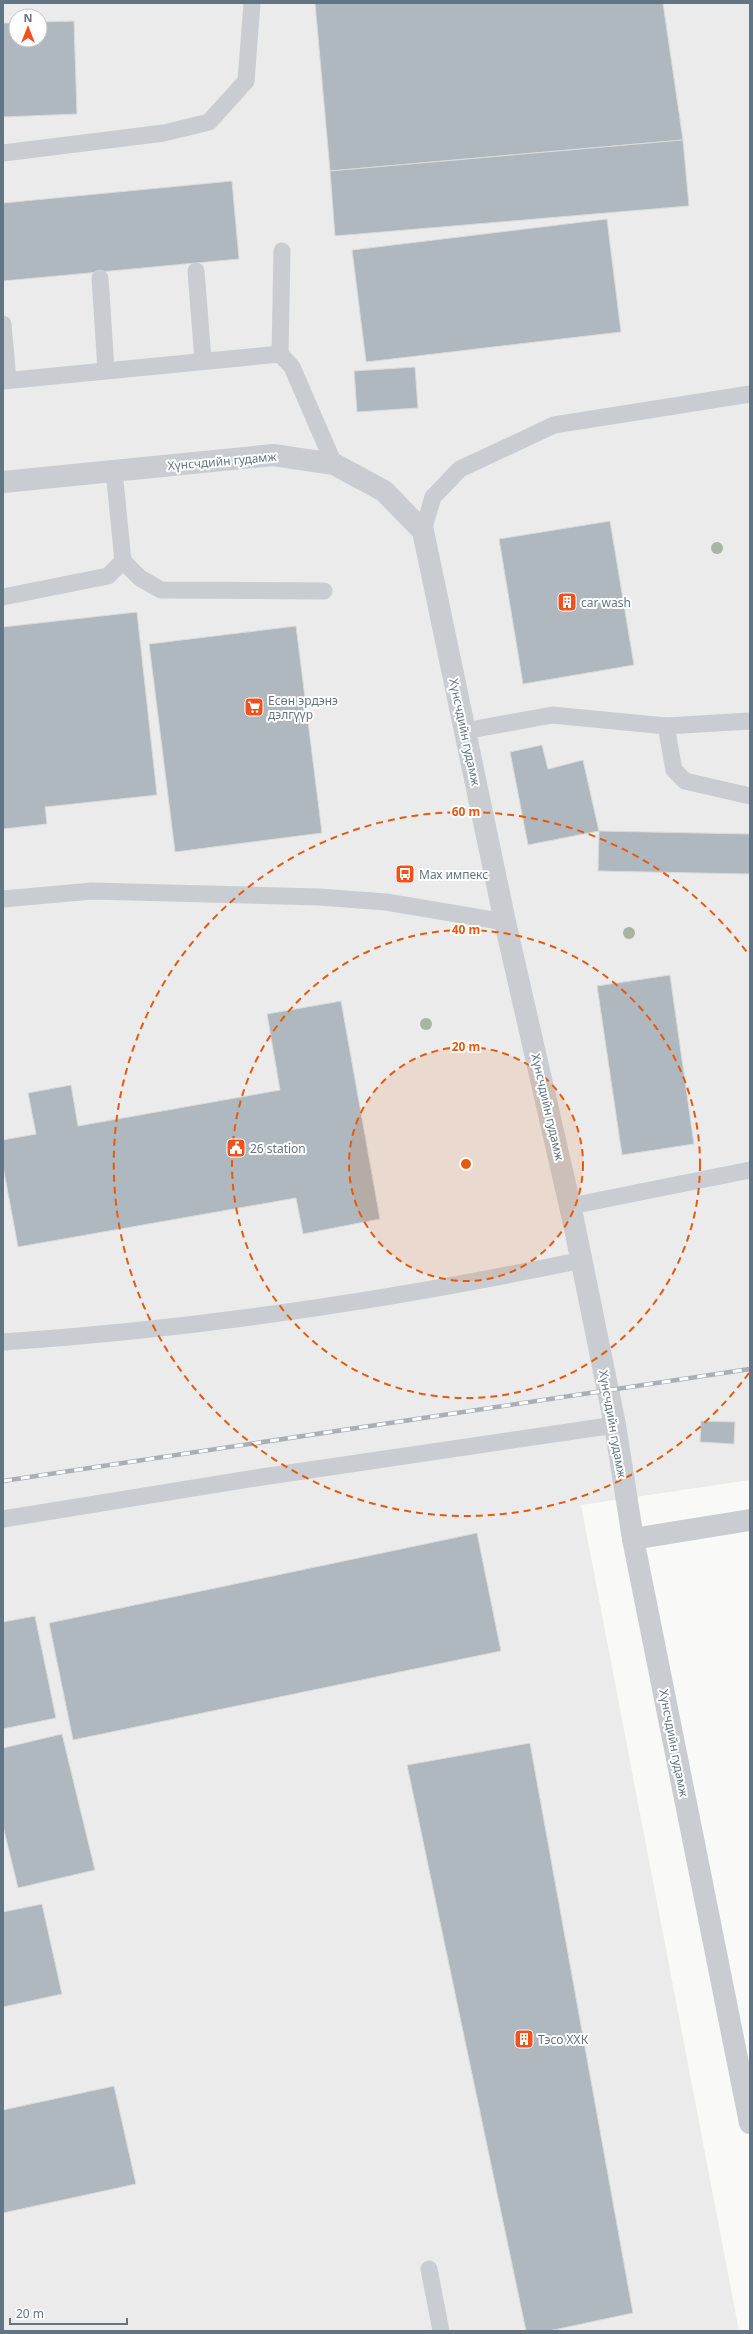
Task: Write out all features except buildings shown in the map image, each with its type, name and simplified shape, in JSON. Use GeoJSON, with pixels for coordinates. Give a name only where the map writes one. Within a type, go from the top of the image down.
{"type":"FeatureCollection","features":[{"type":"Feature","properties":{"kind":"street","name":"Хүнсчдийн гудамж"},"geometry":{"type":"LineString","coordinates":[[3,482],[273,455],[334,464],[384,491],[424,531],[505,922],[571,1206],[615,1425],[633,1539],[750,2123]]}},
{"type":"Feature","properties":{"kind":"street"},"geometry":{"type":"LineString","coordinates":[[633,1539],[750,1520]]}},
{"type":"Feature","properties":{"kind":"lane"},"geometry":{"type":"LineString","coordinates":[[3,153],[164,133],[209,122],[246,81],[252,3]]}},
{"type":"Feature","properties":{"kind":"lane"},"geometry":{"type":"LineString","coordinates":[[282,251],[280,354],[292,367],[334,464]]}},
{"type":"Feature","properties":{"kind":"lane"},"geometry":{"type":"LineString","coordinates":[[196,271],[204,360]]}},
{"type":"Feature","properties":{"kind":"lane"},"geometry":{"type":"LineString","coordinates":[[100,278],[106,370]]}},
{"type":"Feature","properties":{"kind":"lane"},"geometry":{"type":"LineString","coordinates":[[3,324],[5,381],[204,360],[280,354]]}},
{"type":"Feature","properties":{"kind":"lane"},"geometry":{"type":"LineString","coordinates":[[424,531],[433,497],[460,469],[554,425],[750,394]]}},
{"type":"Feature","properties":{"kind":"lane"},"geometry":{"type":"LineString","coordinates":[[114,471],[123,561],[140,578],[161,590],[324,591]]}},
{"type":"Feature","properties":{"kind":"lane"},"geometry":{"type":"LineString","coordinates":[[3,597],[108,576],[123,561]]}},
{"type":"Feature","properties":{"kind":"lane"},"geometry":{"type":"LineString","coordinates":[[465,731],[552,715],[666,726],[750,721]]}},
{"type":"Feature","properties":{"kind":"lane"},"geometry":{"type":"LineString","coordinates":[[666,726],[674,770],[685,781],[750,796]]}},
{"type":"Feature","properties":{"kind":"lane"},"geometry":{"type":"LineString","coordinates":[[3,899],[92,891],[319,897],[386,902],[505,922]]}},
{"type":"Feature","properties":{"kind":"lane"},"geometry":{"type":"LineString","coordinates":[[571,1206],[750,1170]]}},
{"type":"Feature","properties":{"kind":"lane"},"geometry":{"type":"LineString","coordinates":[[3,1342],[53,1338],[310,1309],[500,1277],[582,1260]]}},
{"type":"Feature","properties":{"kind":"lane"},"geometry":{"type":"LineString","coordinates":[[3,1518],[270,1476],[615,1425]]}},
{"type":"Feature","properties":{"kind":"lane"},"geometry":{"type":"LineString","coordinates":[[429,2269],[441,2331]]}},
{"type":"Feature","properties":{"kind":"shaded area"},"geometry":{"type":"Polygon","coordinates":[[[3,3],[750,3],[750,1480],[581,1505],[739,2331],[3,2331],[3,3]]]}},
{"type":"Feature","properties":{"kind":"railway"},"geometry":{"type":"LineString","coordinates":[[3,1481],[750,1369]]}},
{"type":"Feature","properties":{"kind":"place","name":"car wash"},"geometry":{"type":"Point","coordinates":[567,602]}},
{"type":"Feature","properties":{"kind":"place","name":"Есөн эрдэнэ дэлгүүр"},"geometry":{"type":"Point","coordinates":[254,707]}},
{"type":"Feature","properties":{"kind":"place","name":"Мах импекс"},"geometry":{"type":"Point","coordinates":[405,874]}},
{"type":"Feature","properties":{"kind":"place","name":"26 station"},"geometry":{"type":"Point","coordinates":[236,1148]}},
{"type":"Feature","properties":{"kind":"place","name":"Тэсо ХХК"},"geometry":{"type":"Point","coordinates":[524,2039]}}]}
